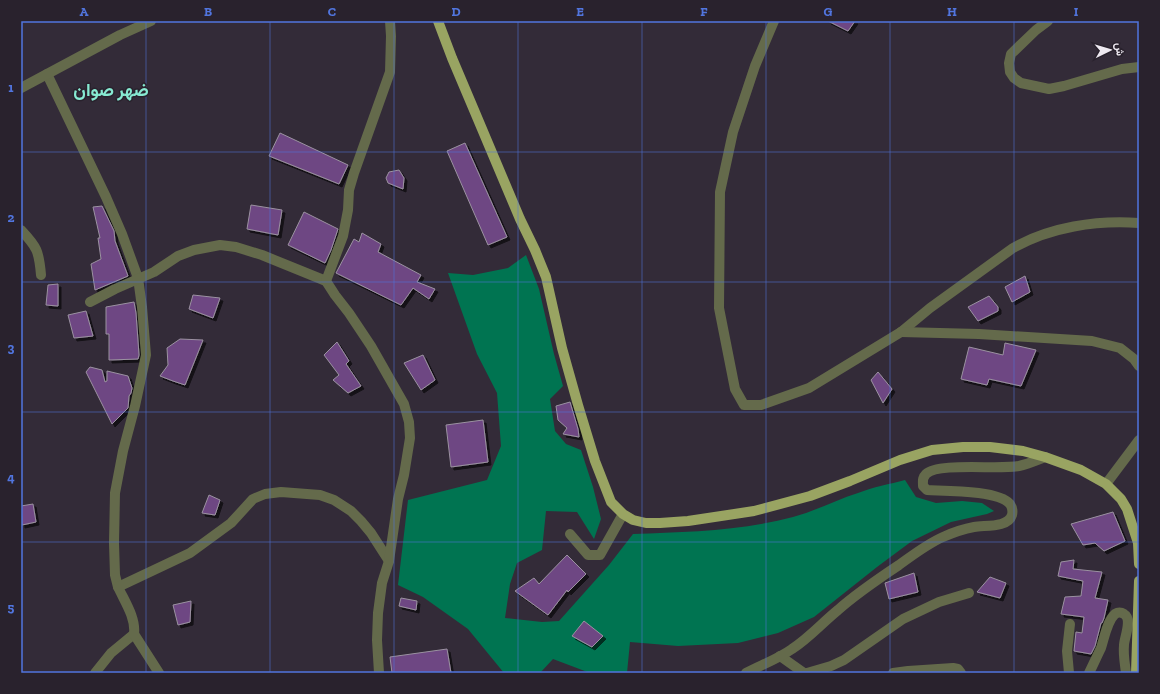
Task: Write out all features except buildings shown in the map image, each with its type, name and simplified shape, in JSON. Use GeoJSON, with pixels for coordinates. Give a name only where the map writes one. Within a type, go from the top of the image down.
{"type":"FeatureCollection","features":[{"type":"Feature","properties":{"kind":"main road"},"geometry":{"type":"LineString","coordinates":[[438,21],[457,71],[546,277],[570,376],[595,461],[611,502],[623,514],[633,520],[646,523],[660,523],[688,521],[754,511],[810,496],[900,460],[932,450],[963,447],[990,447],[1023,451],[1045,457],[1081,470],[1106,484],[1120,499],[1135,520],[1139,564]]}},
{"type":"Feature","properties":{"kind":"main road"},"geometry":{"type":"LineString","coordinates":[[1136,673],[1139,581]]}},
{"type":"Feature","properties":{"kind":"street"},"geometry":{"type":"LineString","coordinates":[[21,88],[120,35],[151,21]]}},
{"type":"Feature","properties":{"kind":"street"},"geometry":{"type":"LineString","coordinates":[[326,281],[343,236],[348,210],[349,190],[354,173],[390,72],[392,36],[390,21]]}},
{"type":"Feature","properties":{"kind":"street"},"geometry":{"type":"LineString","coordinates":[[774,21],[755,66],[733,132],[720,192],[720,308],[735,389],[744,404],[761,405],[810,388],[901,332],[930,308],[1013,248],[1026,241],[1042,235],[1083,225],[1103,223],[1139,223]]}},
{"type":"Feature","properties":{"kind":"street"},"geometry":{"type":"LineString","coordinates":[[1048,21],[1036,30],[1011,54],[1009,63],[1010,72],[1014,78],[1021,83],[1049,89],[1122,69],[1139,67]]}},
{"type":"Feature","properties":{"kind":"street"},"geometry":{"type":"LineString","coordinates":[[47,74],[106,197],[122,234],[138,278],[143,314],[146,355],[123,451],[115,493],[115,575],[118,588],[132,617],[135,628],[134,634],[111,654],[95,673]]}},
{"type":"Feature","properties":{"kind":"street"},"geometry":{"type":"LineString","coordinates":[[21,230],[33,244],[40,257],[42,275]]}},
{"type":"Feature","properties":{"kind":"street"},"geometry":{"type":"LineString","coordinates":[[90,302],[138,278],[154,272],[178,256],[194,250],[220,245],[236,247],[262,255],[326,281],[371,346],[404,404],[409,422],[410,438],[404,475],[398,499],[389,561],[382,583],[378,613],[377,640],[379,673]]}},
{"type":"Feature","properties":{"kind":"street"},"geometry":{"type":"LineString","coordinates":[[901,332],[993,335],[1092,342],[1120,348],[1134,359],[1139,366]]}},
{"type":"Feature","properties":{"kind":"street"},"geometry":{"type":"LineString","coordinates":[[1106,484],[1139,440]]}},
{"type":"Feature","properties":{"kind":"street"},"geometry":{"type":"LineString","coordinates":[[746,673],[791,650],[809,637],[837,610],[868,586],[941,538],[974,527],[998,525],[1010,521],[1013,509],[1009,503],[1003,499],[979,493],[927,490],[923,486],[923,479],[927,474],[937,470],[951,468],[1019,466],[1045,457]]}},
{"type":"Feature","properties":{"kind":"street"},"geometry":{"type":"LineString","coordinates":[[118,588],[190,553],[231,523],[253,499],[265,494],[281,492],[320,495],[334,500],[351,511],[361,521],[371,533],[389,561]]}},
{"type":"Feature","properties":{"kind":"street"},"geometry":{"type":"LineString","coordinates":[[570,534],[588,555],[600,555],[623,514]]}},
{"type":"Feature","properties":{"kind":"street"},"geometry":{"type":"LineString","coordinates":[[780,656],[805,673],[831,666],[844,660],[904,618],[939,602],[969,593]]}},
{"type":"Feature","properties":{"kind":"street"},"geometry":{"type":"LineString","coordinates":[[1089,673],[1100,649],[1109,623],[1114,615],[1123,613],[1126,615],[1128,620],[1124,645],[1126,673]]}},
{"type":"Feature","properties":{"kind":"street"},"geometry":{"type":"LineString","coordinates":[[1069,673],[1067,651],[1070,624]]}},
{"type":"Feature","properties":{"kind":"street"},"geometry":{"type":"LineString","coordinates":[[134,634],[159,673]]}},
{"type":"Feature","properties":{"kind":"street"},"geometry":{"type":"LineString","coordinates":[[893,673],[954,668],[958,669],[961,673]]}},
{"type":"Feature","properties":{"kind":"green space"},"geometry":{"type":"Polygon","coordinates":[[[526,255],[539,289],[563,386],[550,399],[555,431],[566,444],[581,450],[593,487],[601,519],[594,539],[577,512],[546,511],[542,550],[517,563],[510,584],[505,618],[542,622],[559,621],[609,565],[633,534],[713,530],[773,522],[801,515],[870,489],[905,480],[916,497],[936,503],[962,501],[982,503],[994,511],[951,522],[912,541],[814,617],[778,633],[738,643],[678,646],[630,642],[627,673],[590,673],[553,659],[540,673],[504,673],[468,629],[423,597],[398,585],[408,500],[487,480],[501,446],[497,393],[477,354],[448,273],[473,275],[508,268],[526,255]]]}},
{"type":"Feature","properties":{"kind":"district","name":"ضهر صوان"},"geometry":{"type":"Point","coordinates":[111,90]}}]}
